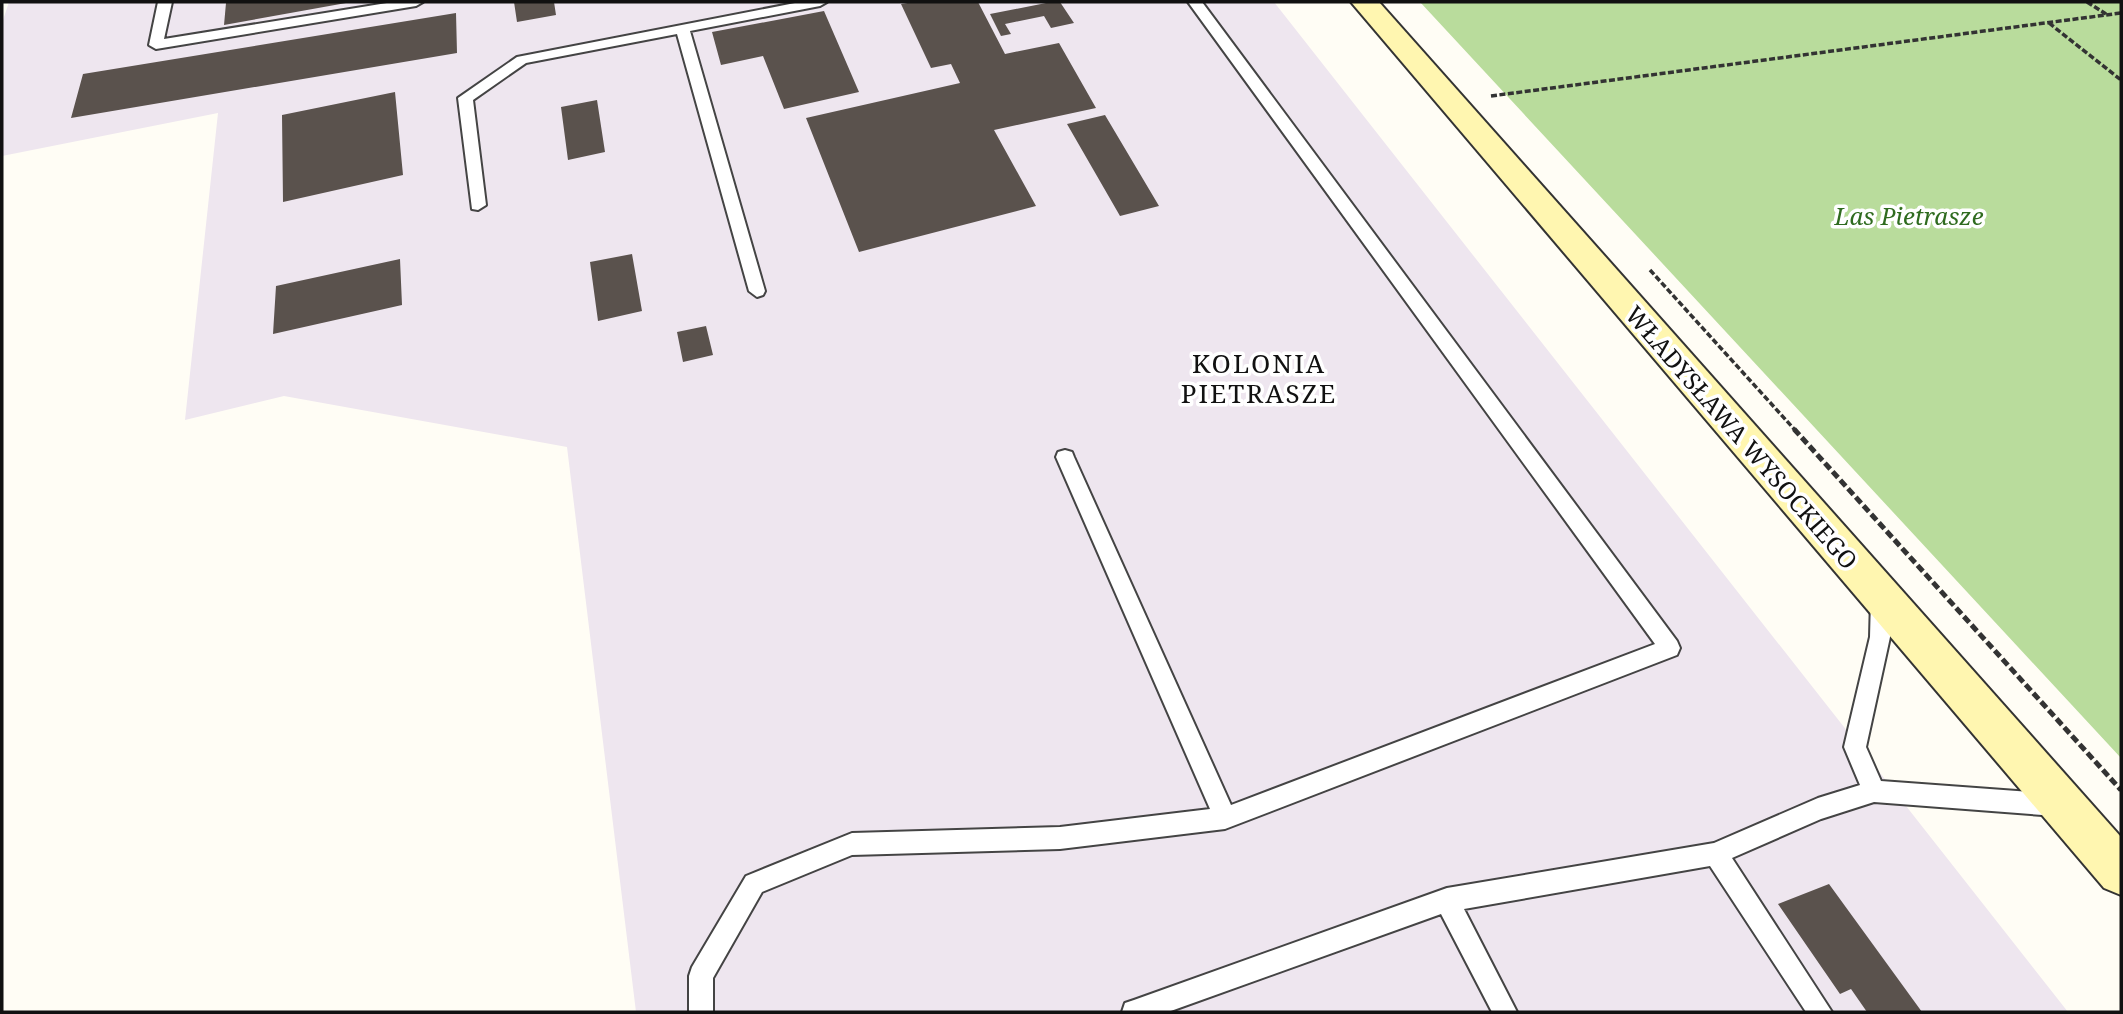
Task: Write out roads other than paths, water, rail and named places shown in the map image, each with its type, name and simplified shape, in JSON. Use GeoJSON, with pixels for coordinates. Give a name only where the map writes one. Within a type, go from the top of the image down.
{"type":"FeatureCollection","features":[{"type":"Feature","properties":{"kind":"main road","name":"WŁADYSŁAWA WYSOCKIEGO"},"geometry":{"type":"LineString","coordinates":[[1365,2],[1468,94],[1881,598],[2121,872]]}},
{"type":"Feature","properties":{"kind":"lane"},"geometry":{"type":"LineString","coordinates":[[165,2],[156,45],[416,2]]}},
{"type":"Feature","properties":{"kind":"lane"},"geometry":{"type":"LineString","coordinates":[[478,205],[465,98],[522,60],[820,2]]}},
{"type":"Feature","properties":{"kind":"lane"},"geometry":{"type":"LineString","coordinates":[[701,1012],[701,976],[754,884],[852,844],[1060,838],[1225,818],[1671,648],[1195,2]]}},
{"type":"Feature","properties":{"kind":"lane"},"geometry":{"type":"LineString","coordinates":[[682,29],[757,291]]}},
{"type":"Feature","properties":{"kind":"lane"},"geometry":{"type":"LineString","coordinates":[[1065,457],[1225,818]]}},
{"type":"Feature","properties":{"kind":"lane"},"geometry":{"type":"LineString","coordinates":[[1874,791],[1855,747],[1880,637],[1881,598]]}},
{"type":"Feature","properties":{"kind":"lane"},"geometry":{"type":"LineString","coordinates":[[1135,1012],[1447,900],[1715,854],[1818,809],[1874,791],[1957,795],[2062,806]]}},
{"type":"Feature","properties":{"kind":"lane"},"geometry":{"type":"LineString","coordinates":[[1715,854],[1820,1012]]}},
{"type":"Feature","properties":{"kind":"lane"},"geometry":{"type":"LineString","coordinates":[[1447,900],[1505,1012]]}},
{"type":"Feature","properties":{"kind":"district","name":"KOLONIA PIETRASZE"},"geometry":{"type":"Point","coordinates":[1259,378]}},
{"type":"Feature","properties":{"kind":"park label","name":"Las Pietrasze"},"geometry":{"type":"Point","coordinates":[1909,215]}}]}
